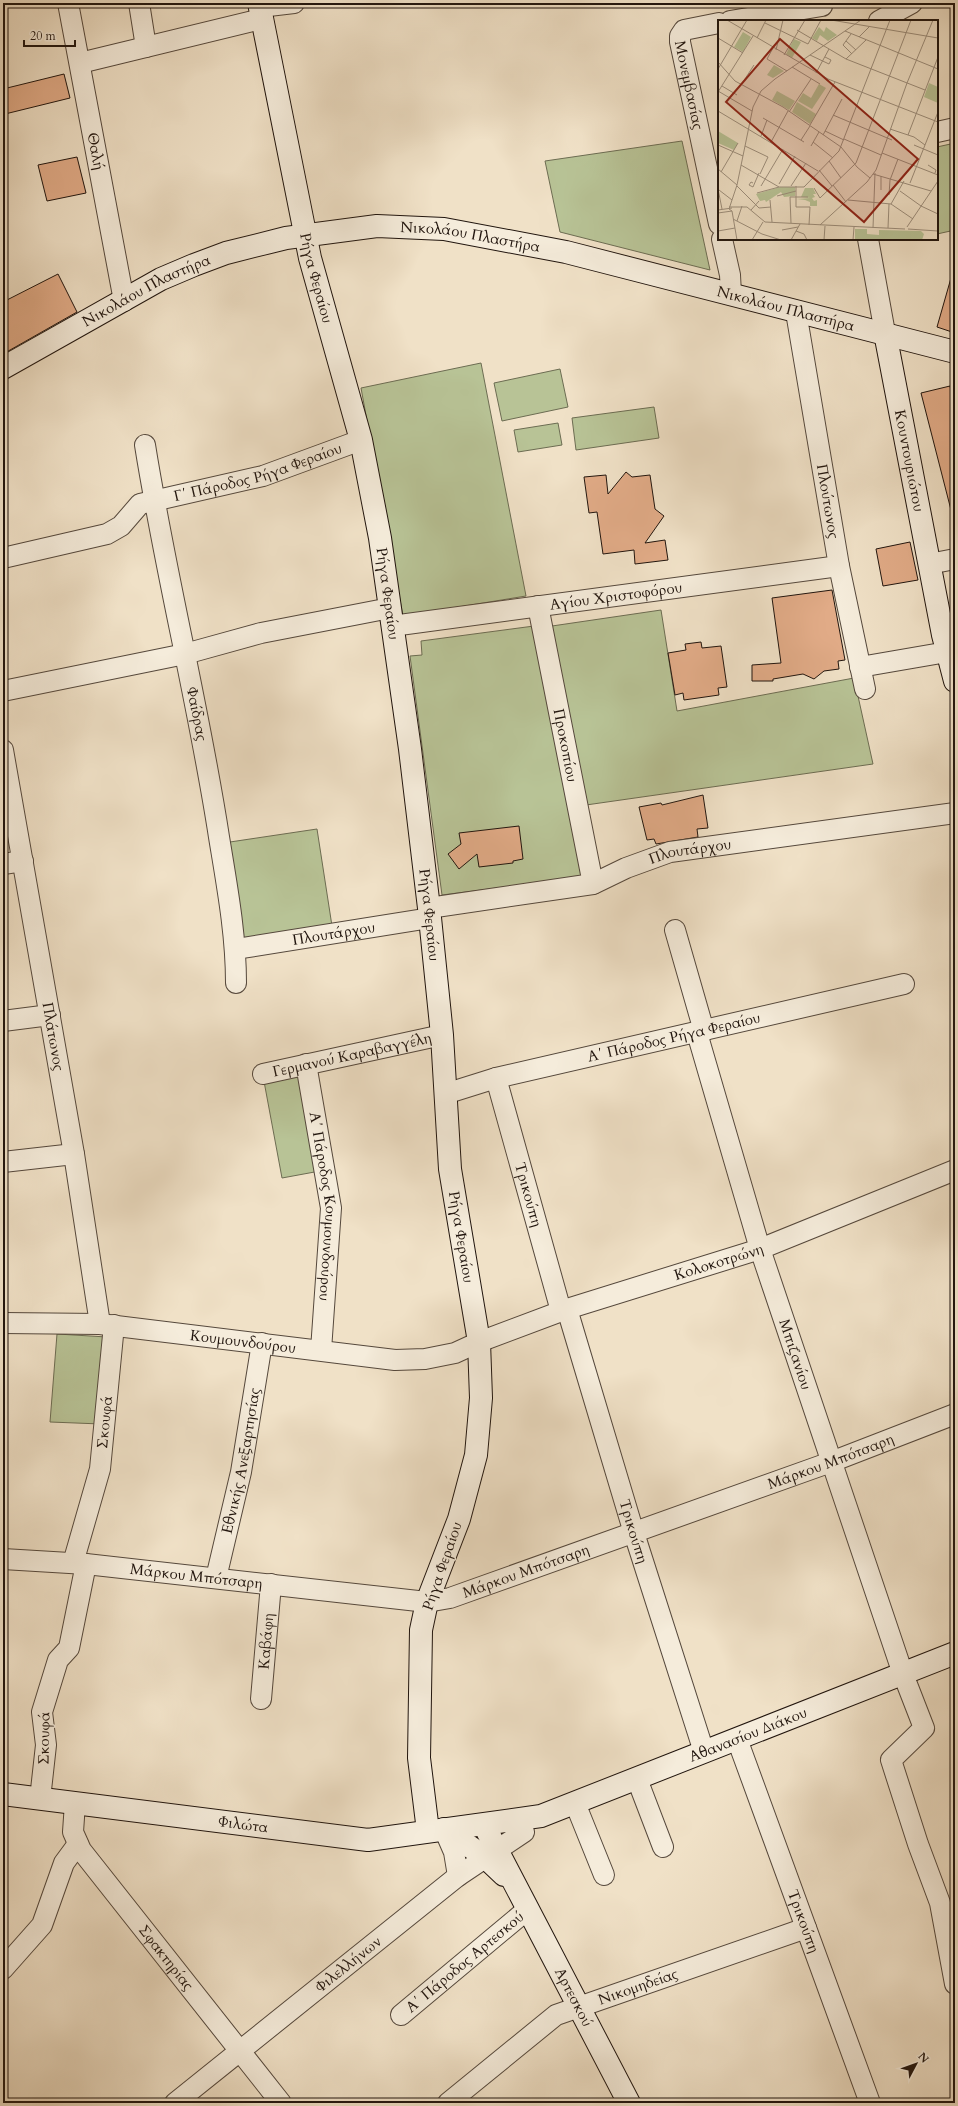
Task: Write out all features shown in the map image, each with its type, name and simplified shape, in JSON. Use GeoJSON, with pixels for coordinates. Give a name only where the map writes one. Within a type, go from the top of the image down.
{"type":"FeatureCollection","features":[{"type":"Feature","properties":{"kind":"street","name":"Θαλή"},"geometry":{"type":"LineString","coordinates":[[68,3],[124,300]]}},
{"type":"Feature","properties":{"kind":"street"},"geometry":{"type":"LineString","coordinates":[[138,3],[146,47]]}},
{"type":"Feature","properties":{"kind":"street"},"geometry":{"type":"LineString","coordinates":[[80,64],[146,47],[260,10],[294,3]]}},
{"type":"Feature","properties":{"kind":"street"},"geometry":{"type":"LineString","coordinates":[[882,20],[912,3]]}},
{"type":"Feature","properties":{"kind":"street","name":"Ρήγα Φεραίου"},"geometry":{"type":"LineString","coordinates":[[260,10],[304,234],[314,275],[361,440],[380,538],[410,749],[430,913],[442,1035],[450,1170],[479,1342],[481,1398],[476,1455],[459,1519],[427,1602],[421,1630],[419,1758],[436,1830]]}},
{"type":"Feature","properties":{"kind":"street"},"geometry":{"type":"LineString","coordinates":[[738,20],[823,10]]}},
{"type":"Feature","properties":{"kind":"street","name":"Μονεμβασίας"},"geometry":{"type":"LineString","coordinates":[[718,23],[684,30],[680,36],[680,42],[718,219]]}},
{"type":"Feature","properties":{"kind":"street"},"geometry":{"type":"LineString","coordinates":[[938,132],[955,128]]}},
{"type":"Feature","properties":{"kind":"street","name":"Νικολάου Πλαστήρα"},"geometry":{"type":"LineString","coordinates":[[3,368],[161,279],[194,265],[254,245],[304,234],[377,226],[444,229],[566,252],[955,352]]}},
{"type":"Feature","properties":{"kind":"street"},"geometry":{"type":"LineString","coordinates":[[722,240],[730,275],[731,294]]}},
{"type":"Feature","properties":{"kind":"street","name":"Κουντουριώτου"},"geometry":{"type":"LineString","coordinates":[[868,240],[929,564],[947,652],[955,681]]}},
{"type":"Feature","properties":{"kind":"street","name":"Πλούτωνος"},"geometry":{"type":"LineString","coordinates":[[796,312],[839,566],[865,689]]}},
{"type":"Feature","properties":{"kind":"street","name":"Γ΄ Πάροδος Ρήγα Φεραίου"},"geometry":{"type":"LineString","coordinates":[[3,558],[107,534],[121,526],[140,504],[263,476],[361,440]]}},
{"type":"Feature","properties":{"kind":"street","name":"Φαίδρας"},"geometry":{"type":"LineString","coordinates":[[145,446],[154,501],[213,799],[236,949],[236,983]]}},
{"type":"Feature","properties":{"kind":"street"},"geometry":{"type":"LineString","coordinates":[[929,564],[955,559]]}},
{"type":"Feature","properties":{"kind":"street","name":"Αγίου Χριστοφόρου"},"geometry":{"type":"LineString","coordinates":[[3,691],[185,654],[261,633],[391,617],[538,606],[839,566]]}},
{"type":"Feature","properties":{"kind":"street","name":"Προκοπίου"},"geometry":{"type":"LineString","coordinates":[[538,606],[593,884]]}},
{"type":"Feature","properties":{"kind":"street"},"geometry":{"type":"LineString","coordinates":[[860,667],[947,652]]}},
{"type":"Feature","properties":{"kind":"street","name":"Πλάτωνος"},"geometry":{"type":"LineString","coordinates":[[3,750],[74,1154],[107,1325]]}},
{"type":"Feature","properties":{"kind":"street","name":"Πλουτάρχου"},"geometry":{"type":"LineString","coordinates":[[236,949],[593,884],[626,868],[670,852],[955,813]]}},
{"type":"Feature","properties":{"kind":"street"},"geometry":{"type":"LineString","coordinates":[[3,864],[23,861]]}},
{"type":"Feature","properties":{"kind":"street","name":"Μπιζανίου"},"geometry":{"type":"LineString","coordinates":[[675,930],[700,1032],[760,1249],[903,1674],[924,1728],[891,1760],[918,1844],[940,1903],[955,1984]]}},
{"type":"Feature","properties":{"kind":"street","name":"Α΄ Πάροδος Ρήγα Φεραίου"},"geometry":{"type":"LineString","coordinates":[[445,1094],[496,1078],[904,984]]}},
{"type":"Feature","properties":{"kind":"street"},"geometry":{"type":"LineString","coordinates":[[3,1021],[50,1015]]}},
{"type":"Feature","properties":{"kind":"street","name":"Γερμανού Καραβαγγέλη"},"geometry":{"type":"LineString","coordinates":[[263,1074],[442,1035]]}},
{"type":"Feature","properties":{"kind":"street","name":"Α΄ Πάροδος Κουμουνδούρου"},"geometry":{"type":"LineString","coordinates":[[306,1064],[331,1208],[321,1350]]}},
{"type":"Feature","properties":{"kind":"street","name":"Τρικούπη"},"geometry":{"type":"LineString","coordinates":[[496,1078],[564,1310],[704,1752]]}},
{"type":"Feature","properties":{"kind":"street"},"geometry":{"type":"LineString","coordinates":[[3,1162],[74,1154]]}},
{"type":"Feature","properties":{"kind":"street","name":"Κολοκοτρώνη"},"geometry":{"type":"LineString","coordinates":[[479,1342],[564,1310],[760,1249],[955,1170]]}},
{"type":"Feature","properties":{"kind":"street","name":"Κουμουνδούρου"},"geometry":{"type":"LineString","coordinates":[[3,1322],[107,1325],[262,1342],[395,1360],[425,1359],[455,1353],[479,1342]]}},
{"type":"Feature","properties":{"kind":"street","name":"Σκουφά"},"geometry":{"type":"LineString","coordinates":[[40,1799],[46,1745],[42,1712],[58,1660],[69,1648],[79,1563],[100,1469],[107,1325]]}},
{"type":"Feature","properties":{"kind":"street","name":"Εθνικής Ανεξαρτησίας"},"geometry":{"type":"LineString","coordinates":[[216,1578],[242,1472],[262,1342]]}},
{"type":"Feature","properties":{"kind":"street","name":"Μάρκου Μπότσαρη"},"geometry":{"type":"LineString","coordinates":[[3,1559],[79,1563],[427,1602],[450,1598],[634,1533],[831,1462],[955,1414]]}},
{"type":"Feature","properties":{"kind":"street","name":"Καβάφη"},"geometry":{"type":"LineString","coordinates":[[261,1699],[271,1584]]}},
{"type":"Feature","properties":{"kind":"street","name":"Αθανασίου Διάκου"},"geometry":{"type":"LineString","coordinates":[[484,1824],[541,1816],[955,1653]]}},
{"type":"Feature","properties":{"kind":"street","name":"Τρικούπη"},"geometry":{"type":"LineString","coordinates":[[737,1739],[870,2103]]}},
{"type":"Feature","properties":{"kind":"street"},"geometry":{"type":"LineString","coordinates":[[636,1779],[663,1847]]}},
{"type":"Feature","properties":{"kind":"street","name":"Φιλώτα"},"geometry":{"type":"LineString","coordinates":[[3,1794],[368,1840],[484,1824]]}},
{"type":"Feature","properties":{"kind":"street","name":"Σφακτηρίας"},"geometry":{"type":"LineString","coordinates":[[75,1803],[73,1832],[81,1850],[241,2050],[281,2103]]}},
{"type":"Feature","properties":{"kind":"street"},"geometry":{"type":"LineString","coordinates":[[574,1803],[604,1875]]}},
{"type":"Feature","properties":{"kind":"street","name":"Αθανασίου Διάκου"},"geometry":{"type":"LineString","coordinates":[[524,1832],[541,1816]]}},
{"type":"Feature","properties":{"kind":"street"},"geometry":{"type":"LineString","coordinates":[[484,1824],[506,1835],[524,1832]]}},
{"type":"Feature","properties":{"kind":"street","name":"Αρτεσκού"},"geometry":{"type":"LineString","coordinates":[[484,1824],[491,1853],[523,1900],[628,2103]]}},
{"type":"Feature","properties":{"kind":"street"},"geometry":{"type":"LineString","coordinates":[[436,1830],[454,1852],[458,1876]]}},
{"type":"Feature","properties":{"kind":"street","name":"Αρτεσκού"},"geometry":{"type":"LineString","coordinates":[[436,1830],[491,1853]]}},
{"type":"Feature","properties":{"kind":"street","name":"Φιλελλήνων"},"geometry":{"type":"LineString","coordinates":[[176,2103],[458,1876],[524,1832]]}},
{"type":"Feature","properties":{"kind":"street"},"geometry":{"type":"LineString","coordinates":[[3,1969],[42,1925],[64,1863],[78,1844]]}},
{"type":"Feature","properties":{"kind":"street","name":"Α΄ Πάροδος Αρτεσκού"},"geometry":{"type":"LineString","coordinates":[[401,2015],[523,1900]]}},
{"type":"Feature","properties":{"kind":"street","name":"Νικομηδείας"},"geometry":{"type":"LineString","coordinates":[[448,2103],[556,2015],[806,1928]]}},
{"type":"Feature","properties":{"kind":"green space"},"geometry":{"type":"Polygon","coordinates":[[[682,141],[710,270],[560,232],[545,161],[682,141]]]}},
{"type":"Feature","properties":{"kind":"green space"},"geometry":{"type":"Polygon","coordinates":[[[955,143],[955,230],[938,234],[938,147],[955,143]]]}},
{"type":"Feature","properties":{"kind":"green space"},"geometry":{"type":"Polygon","coordinates":[[[481,363],[526,596],[403,616],[361,388],[481,363]]]}},
{"type":"Feature","properties":{"kind":"green space"},"geometry":{"type":"Polygon","coordinates":[[[560,369],[568,407],[502,421],[494,383],[560,369]]]}},
{"type":"Feature","properties":{"kind":"green space"},"geometry":{"type":"Polygon","coordinates":[[[654,407],[659,438],[576,450],[572,418],[654,407]]]}},
{"type":"Feature","properties":{"kind":"green space"},"geometry":{"type":"Polygon","coordinates":[[[558,423],[562,445],[518,452],[514,430],[558,423]]]}},
{"type":"Feature","properties":{"kind":"green space"},"geometry":{"type":"Polygon","coordinates":[[[661,610],[677,711],[854,678],[873,764],[586,805],[552,626],[661,610]]]}},
{"type":"Feature","properties":{"kind":"green space"},"geometry":{"type":"Polygon","coordinates":[[[534,626],[583,877],[442,895],[410,656],[422,655],[421,641],[534,626]]]}},
{"type":"Feature","properties":{"kind":"green space"},"geometry":{"type":"Polygon","coordinates":[[[317,829],[332,926],[244,939],[230,842],[317,829]]]}},
{"type":"Feature","properties":{"kind":"green space"},"geometry":{"type":"Polygon","coordinates":[[[301,1069],[320,1171],[282,1178],[263,1076],[301,1069]]]}},
{"type":"Feature","properties":{"kind":"green space"},"geometry":{"type":"Polygon","coordinates":[[[57,1334],[107,1337],[101,1424],[50,1422],[57,1334]]]}},
{"type":"Feature","properties":{"kind":"building"},"geometry":{"type":"Polygon","coordinates":[[[64,74],[70,98],[5,114],[3,89],[64,74]]]}},
{"type":"Feature","properties":{"kind":"building"},"geometry":{"type":"Polygon","coordinates":[[[77,157],[86,193],[47,201],[38,165],[77,157]]]}},
{"type":"Feature","properties":{"kind":"building"},"geometry":{"type":"Polygon","coordinates":[[[58,274],[77,312],[3,354],[3,302],[58,274]]]}},
{"type":"Feature","properties":{"kind":"building"},"geometry":{"type":"Polygon","coordinates":[[[951,278],[955,278],[955,333],[937,327],[951,278]]]}},
{"type":"Feature","properties":{"kind":"building"},"geometry":{"type":"Polygon","coordinates":[[[950,386],[952,395],[955,394],[955,510],[951,510],[921,393],[950,386]]]}},
{"type":"Feature","properties":{"kind":"building"},"geometry":{"type":"Polygon","coordinates":[[[626,472],[632,477],[650,475],[655,509],[664,516],[645,543],[665,540],[668,560],[635,564],[634,550],[603,554],[597,512],[589,513],[584,477],[606,475],[608,494],[626,472]]]}},
{"type":"Feature","properties":{"kind":"building"},"geometry":{"type":"Polygon","coordinates":[[[910,542],[918,580],[883,586],[876,549],[910,542]]]}},
{"type":"Feature","properties":{"kind":"building"},"geometry":{"type":"Polygon","coordinates":[[[832,590],[845,660],[838,661],[839,669],[824,671],[814,679],[803,674],[773,679],[773,681],[752,681],[752,665],[781,663],[772,598],[832,590]]]}},
{"type":"Feature","properties":{"kind":"building"},"geometry":{"type":"Polygon","coordinates":[[[701,642],[702,648],[721,646],[727,687],[718,688],[719,695],[684,700],[683,693],[675,695],[668,653],[686,650],[685,644],[701,642]]]}},
{"type":"Feature","properties":{"kind":"building"},"geometry":{"type":"Polygon","coordinates":[[[703,795],[708,828],[697,829],[698,837],[656,844],[654,839],[647,840],[639,807],[661,803],[662,805],[703,795]]]}},
{"type":"Feature","properties":{"kind":"building"},"geometry":{"type":"Polygon","coordinates":[[[519,826],[523,859],[513,861],[513,863],[479,867],[477,854],[459,869],[448,854],[461,844],[459,833],[519,826]]]}}]}
